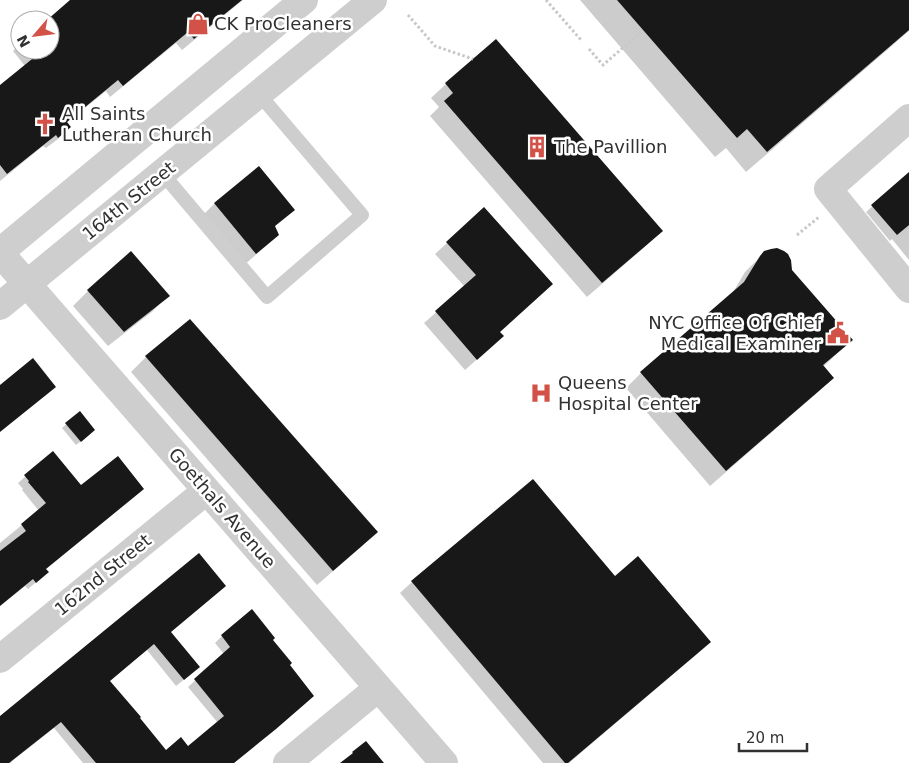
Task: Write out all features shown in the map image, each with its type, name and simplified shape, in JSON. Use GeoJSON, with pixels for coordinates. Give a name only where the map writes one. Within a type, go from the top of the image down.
{"type":"FeatureCollection","features":[{"type":"Feature","properties":{"kind":"street"},"geometry":{"type":"LineString","coordinates":[[0,253],[304,0]]}},
{"type":"Feature","properties":{"kind":"street","name":"164th Street"},"geometry":{"type":"LineString","coordinates":[[0,306],[373,0]]}},
{"type":"Feature","properties":{"kind":"street"},"geometry":{"type":"LineString","coordinates":[[909,118],[828,189],[909,288]]}},
{"type":"Feature","properties":{"kind":"street","name":"Goethals Avenue"},"geometry":{"type":"LineString","coordinates":[[0,253],[444,763]]}},
{"type":"Feature","properties":{"kind":"street","name":"162nd Street"},"geometry":{"type":"LineString","coordinates":[[0,659],[206,490]]}},
{"type":"Feature","properties":{"kind":"street"},"geometry":{"type":"LineString","coordinates":[[287,763],[378,688]]}},
{"type":"Feature","properties":{"kind":"lane"},"geometry":{"type":"LineString","coordinates":[[162,173],[267,297],[362,215],[259,94]]}},
{"type":"Feature","properties":{"kind":"path"},"geometry":{"type":"LineString","coordinates":[[546,0],[581,40]]}},
{"type":"Feature","properties":{"kind":"path"},"geometry":{"type":"LineString","coordinates":[[408,15],[436,46],[473,59]]}},
{"type":"Feature","properties":{"kind":"path"},"geometry":{"type":"LineString","coordinates":[[589,50],[603,64],[641,32]]}},
{"type":"Feature","properties":{"kind":"path"},"geometry":{"type":"LineString","coordinates":[[797,235],[819,218]]}},
{"type":"Feature","properties":{"kind":"building"},"geometry":{"type":"Polygon","coordinates":[[[70,0],[242,0],[194,39],[188,32],[123,86],[118,80],[67,122],[71,127],[58,138],[56,135],[7,174],[0,165],[0,85],[31,60],[60,60],[58,10],[70,0]]]}},
{"type":"Feature","properties":{"kind":"building"},"geometry":{"type":"Polygon","coordinates":[[[617,0],[909,0],[909,30],[767,152],[747,129],[737,138],[617,0]]]}},
{"type":"Feature","properties":{"kind":"building","name":"The Pavillion"},"geometry":{"type":"Polygon","coordinates":[[[496,39],[663,231],[602,283],[444,101],[453,93],[445,83],[496,39]]]}},
{"type":"Feature","properties":{"kind":"building"},"geometry":{"type":"Polygon","coordinates":[[[259,166],[295,210],[275,226],[279,235],[256,254],[214,203],[259,166]]]}},
{"type":"Feature","properties":{"kind":"building"},"geometry":{"type":"Polygon","coordinates":[[[909,172],[909,225],[897,235],[871,205],[909,172]]]}},
{"type":"Feature","properties":{"kind":"building"},"geometry":{"type":"Polygon","coordinates":[[[484,207],[553,284],[500,332],[504,336],[477,360],[435,311],[476,275],[446,242],[484,207]]]}},
{"type":"Feature","properties":{"kind":"building"},"geometry":{"type":"Polygon","coordinates":[[[777,248],[788,254],[792,270],[853,340],[823,365],[834,378],[726,471],[640,372],[744,282],[764,251],[777,248]]]}},
{"type":"Feature","properties":{"kind":"building"},"geometry":{"type":"Polygon","coordinates":[[[131,251],[170,296],[124,332],[87,290],[131,251]]]}},
{"type":"Feature","properties":{"kind":"building"},"geometry":{"type":"Polygon","coordinates":[[[190,319],[378,532],[333,571],[145,356],[190,319]]]}},
{"type":"Feature","properties":{"kind":"building"},"geometry":{"type":"Polygon","coordinates":[[[33,358],[56,387],[0,432],[0,385],[33,358]]]}},
{"type":"Feature","properties":{"kind":"building"},"geometry":{"type":"Polygon","coordinates":[[[80,411],[95,430],[81,442],[65,423],[80,411]]]}},
{"type":"Feature","properties":{"kind":"building"},"geometry":{"type":"Polygon","coordinates":[[[53,451],[81,485],[118,456],[144,489],[46,569],[49,572],[36,583],[33,579],[0,606],[0,551],[26,531],[21,524],[46,503],[24,475],[53,451]]]}},
{"type":"Feature","properties":{"kind":"building"},"geometry":{"type":"Polygon","coordinates":[[[533,479],[615,576],[638,556],[711,642],[568,763],[565,763],[411,581],[533,479]]]}},
{"type":"Feature","properties":{"kind":"building"},"geometry":{"type":"Polygon","coordinates":[[[199,553],[226,586],[171,632],[200,667],[184,680],[154,644],[110,681],[166,750],[181,737],[188,746],[224,716],[194,679],[230,647],[221,635],[252,609],[275,638],[273,640],[292,663],[290,665],[314,696],[234,763],[96,763],[61,722],[9,763],[0,763],[0,716],[199,553]]]}},
{"type":"Feature","properties":{"kind":"building"},"geometry":{"type":"Polygon","coordinates":[[[366,741],[384,763],[340,763],[353,753],[366,741]]]}},
{"type":"Feature","properties":{"kind":"place","name":"CK ProCleaners"},"geometry":{"type":"Point","coordinates":[198,24]}},
{"type":"Feature","properties":{"kind":"place","name":"All Saints Lutheran Church"},"geometry":{"type":"Point","coordinates":[45,124]}},
{"type":"Feature","properties":{"kind":"place","name":"The Pavillion"},"geometry":{"type":"Point","coordinates":[537,147]}},
{"type":"Feature","properties":{"kind":"place","name":"NYC Office Of Chief Medical Examiner"},"geometry":{"type":"Point","coordinates":[838,333]}},
{"type":"Feature","properties":{"kind":"place","name":"Queens Hospital Center"},"geometry":{"type":"Point","coordinates":[541,393]}}]}
